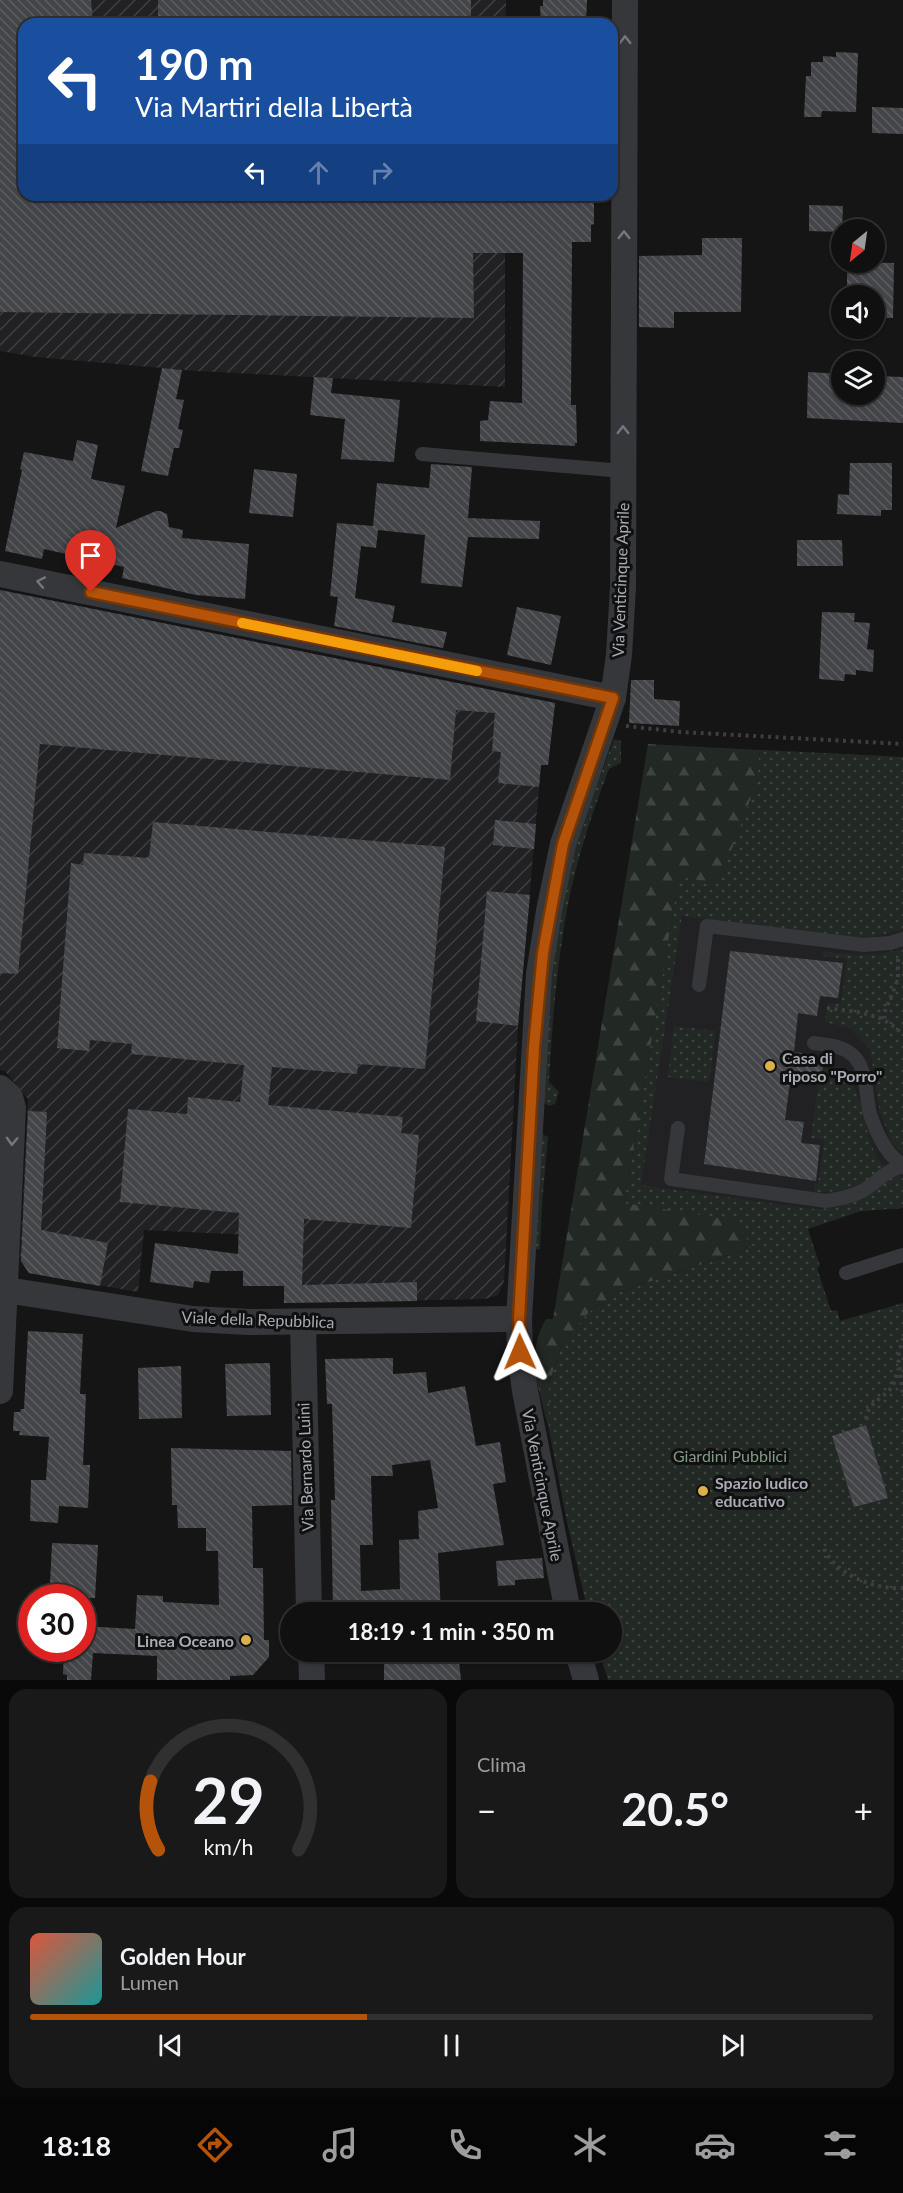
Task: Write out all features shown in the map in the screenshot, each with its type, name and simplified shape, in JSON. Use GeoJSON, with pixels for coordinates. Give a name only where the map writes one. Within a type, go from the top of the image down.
{"type":"FeatureCollection","features":[{"type":"Feature","properties":{"kind":"street","name":"Via Venticinque Aprile"},"geometry":{"type":"LineString","coordinates":[[566,1602],[525,1391],[519,1319],[539,974],[563,844],[609,710],[619,655],[622,610],[625,0]]}},
{"type":"Feature","properties":{"kind":"street"},"geometry":{"type":"LineString","coordinates":[[0,574],[609,710]]}},
{"type":"Feature","properties":{"kind":"street"},"geometry":{"type":"LineString","coordinates":[[0,1088],[9,1097],[14,1108],[3,1289],[0,1391]]}},
{"type":"Feature","properties":{"kind":"street","name":"Viale della Repubblica"},"geometry":{"type":"LineString","coordinates":[[3,1289],[192,1319],[303,1322],[519,1319]]}},
{"type":"Feature","properties":{"kind":"street","name":"Via Bernardo Luini"},"geometry":{"type":"LineString","coordinates":[[303,1322],[309,1602]]}},
{"type":"Feature","properties":{"kind":"street"},"geometry":{"type":"LineString","coordinates":[[311,1662],[312,1680]]}},
{"type":"Feature","properties":{"kind":"street"},"geometry":{"type":"LineString","coordinates":[[581,1662],[586,1680]]}},
{"type":"Feature","properties":{"kind":"lane"},"geometry":{"type":"LineString","coordinates":[[422,454],[623,471]]}},
{"type":"Feature","properties":{"kind":"lane"},"geometry":{"type":"LineString","coordinates":[[699,984],[707,926],[844,944],[864,945],[898,940]]}},
{"type":"Feature","properties":{"kind":"lane"},"geometry":{"type":"LineString","coordinates":[[678,1128],[671,1179],[826,1201],[851,1196],[903,1166],[890,1153],[879,1136],[870,1114],[862,1071],[857,1058],[849,1051],[836,1046],[814,1043]]}},
{"type":"Feature","properties":{"kind":"lane"},"geometry":{"type":"LineString","coordinates":[[846,1273],[903,1255]]}},
{"type":"Feature","properties":{"kind":"path"},"geometry":{"type":"LineString","coordinates":[[609,710],[622,726],[681,732],[903,744]]}},
{"type":"Feature","properties":{"kind":"path"},"geometry":{"type":"LineString","coordinates":[[882,1018],[898,979],[898,940]]}},
{"type":"Feature","properties":{"kind":"path"},"geometry":{"type":"LineString","coordinates":[[827,1008],[882,1018],[903,1035]]}},
{"type":"Feature","properties":{"kind":"path"},"geometry":{"type":"LineString","coordinates":[[903,1338],[898,1356],[903,1396]]}},
{"type":"Feature","properties":{"kind":"path"},"geometry":{"type":"LineString","coordinates":[[898,1369],[903,1377]]}},
{"type":"Feature","properties":{"kind":"path"},"geometry":{"type":"LineString","coordinates":[[866,1419],[871,1404],[889,1390],[898,1369]]}},
{"type":"Feature","properties":{"kind":"path"},"geometry":{"type":"LineString","coordinates":[[824,1549],[832,1562],[844,1571],[883,1587],[903,1588]]}},
{"type":"Feature","properties":{"kind":"shaded area"},"geometry":{"type":"Polygon","coordinates":[[[0,0],[506,0],[506,18],[18,18],[18,201],[505,201],[505,387],[196,371],[36,357],[0,351],[0,0]]]}},
{"type":"Feature","properties":{"kind":"shaded area"},"geometry":{"type":"Polygon","coordinates":[[[0,590],[555,703],[548,765],[541,765],[518,1026],[504,1281],[498,1295],[485,1299],[284,1303],[285,1237],[275,1236],[144,1230],[138,1292],[29,1273],[20,1260],[28,1099],[5,1071],[0,1070],[0,590]]]}},
{"type":"Feature","properties":{"kind":"shaded area"},"geometry":{"type":"Polygon","coordinates":[[[760,750],[903,757],[903,1208],[861,1211],[753,1247],[624,1204],[679,876],[756,784],[760,750]]]}},
{"type":"Feature","properties":{"kind":"green space"},"geometry":{"type":"Polygon","coordinates":[[[614,739],[621,741],[621,763],[609,769],[580,853],[568,904],[556,993],[549,1082],[559,1092],[555,1104],[549,1106],[544,1103],[548,997],[555,943],[577,838],[614,739]]]}},
{"type":"Feature","properties":{"kind":"green space"},"geometry":{"type":"Polygon","coordinates":[[[648,744],[760,750],[756,784],[719,883],[679,877],[624,1203],[732,1220],[753,1247],[619,1292],[589,1312],[562,1343],[549,1384],[549,1430],[536,1374],[536,1346],[546,1319],[553,1319],[648,744]]]}},
{"type":"Feature","properties":{"kind":"green space","name":"Giardini Pubblici"},"geometry":{"type":"Polygon","coordinates":[[[760,750],[903,757],[903,929],[869,938],[682,916],[641,1185],[813,1209],[847,1204],[877,1189],[896,1174],[903,1178],[903,1208],[861,1211],[808,1229],[820,1266],[817,1268],[831,1311],[837,1310],[840,1321],[903,1303],[903,1680],[608,1680],[602,1662],[622,1662],[622,1602],[586,1602],[549,1430],[549,1384],[562,1343],[589,1312],[619,1292],[753,1247],[732,1220],[624,1204],[679,876],[756,784],[760,750]]]}},
{"type":"Feature","properties":{"kind":"green space"},"geometry":{"type":"Polygon","coordinates":[[[903,948],[903,1154],[892,1142],[880,1112],[870,1049],[850,1028],[825,1022],[828,1003],[841,1004],[847,959],[823,956],[823,951],[863,955],[903,948]]]}},
{"type":"Feature","properties":{"kind":"green space"},"geometry":{"type":"Polygon","coordinates":[[[674,1026],[716,1031],[709,1082],[668,1077],[674,1026]]]}},
{"type":"Feature","properties":{"kind":"green space"},"geometry":{"type":"Polygon","coordinates":[[[823,1068],[840,1073],[851,1083],[858,1095],[876,1155],[886,1167],[853,1187],[844,1190],[814,1192],[815,1184],[818,1184],[824,1140],[811,1138],[819,1078],[822,1078],[823,1068]]]}},
{"type":"Feature","properties":{"kind":"green space"},"geometry":{"type":"Polygon","coordinates":[[[542,1134],[548,1137],[540,1248],[538,1250],[535,1248],[542,1134]]]}},
{"type":"Feature","properties":{"kind":"building"},"geometry":{"type":"Polygon","coordinates":[[[0,0],[91,0],[92,18],[18,18],[18,201],[594,201],[591,242],[572,242],[571,405],[576,405],[577,443],[575,446],[480,441],[480,421],[488,420],[490,401],[522,403],[523,253],[473,253],[474,318],[0,312],[0,0]]]}},
{"type":"Feature","properties":{"kind":"building"},"geometry":{"type":"Polygon","coordinates":[[[158,0],[471,0],[471,18],[158,18],[158,0]]]}},
{"type":"Feature","properties":{"kind":"building"},"geometry":{"type":"Polygon","coordinates":[[[543,0],[587,0],[586,18],[541,18],[540,6],[543,6],[543,0]]]}},
{"type":"Feature","properties":{"kind":"building"},"geometry":{"type":"Polygon","coordinates":[[[836,52],[858,53],[856,112],[822,111],[821,117],[804,117],[806,76],[811,76],[811,62],[823,62],[823,56],[836,57],[836,52]]]}},
{"type":"Feature","properties":{"kind":"building"},"geometry":{"type":"Polygon","coordinates":[[[872,107],[903,108],[903,134],[872,133],[872,107]]]}},
{"type":"Feature","properties":{"kind":"building"},"geometry":{"type":"Polygon","coordinates":[[[809,205],[843,206],[842,219],[831,219],[831,232],[809,231],[809,205]]]}},
{"type":"Feature","properties":{"kind":"building"},"geometry":{"type":"Polygon","coordinates":[[[702,238],[742,238],[741,312],[674,312],[674,328],[639,327],[639,256],[702,255],[702,238]]]}},
{"type":"Feature","properties":{"kind":"building"},"geometry":{"type":"Polygon","coordinates":[[[885,263],[894,263],[893,318],[885,318],[885,285],[847,285],[847,273],[885,273],[885,263]]]}},
{"type":"Feature","properties":{"kind":"building"},"geometry":{"type":"Polygon","coordinates":[[[162,368],[182,370],[176,399],[184,400],[178,429],[183,430],[179,448],[174,448],[168,476],[141,471],[162,368]]]}},
{"type":"Feature","properties":{"kind":"building"},"geometry":{"type":"Polygon","coordinates":[[[808,372],[831,373],[831,405],[885,405],[885,376],[903,377],[903,423],[807,418],[808,372]]]}},
{"type":"Feature","properties":{"kind":"building"},"geometry":{"type":"Polygon","coordinates":[[[314,377],[333,378],[331,393],[400,400],[394,462],[341,459],[345,419],[310,415],[314,377]]]}},
{"type":"Feature","properties":{"kind":"building"},"geometry":{"type":"Polygon","coordinates":[[[77,440],[98,445],[91,479],[125,486],[116,528],[160,511],[167,514],[169,527],[183,530],[182,538],[249,544],[245,599],[196,595],[122,578],[124,567],[44,549],[42,559],[5,551],[24,452],[73,461],[77,440]]]}},
{"type":"Feature","properties":{"kind":"building"},"geometry":{"type":"Polygon","coordinates":[[[850,463],[892,463],[892,510],[881,510],[881,516],[837,514],[838,494],[849,495],[850,463]]]}},
{"type":"Feature","properties":{"kind":"building"},"geometry":{"type":"Polygon","coordinates":[[[431,464],[472,467],[468,518],[540,521],[539,539],[468,537],[462,587],[421,583],[425,535],[378,530],[376,548],[361,546],[355,598],[395,606],[392,622],[447,632],[443,648],[334,626],[338,597],[330,596],[337,523],[373,526],[377,483],[429,488],[431,464]]]}},
{"type":"Feature","properties":{"kind":"building"},"geometry":{"type":"Polygon","coordinates":[[[254,469],[297,474],[293,517],[249,513],[254,469]]]}},
{"type":"Feature","properties":{"kind":"building"},"geometry":{"type":"Polygon","coordinates":[[[797,540],[842,540],[843,566],[797,566],[797,540]]]}},
{"type":"Feature","properties":{"kind":"building"},"geometry":{"type":"Polygon","coordinates":[[[0,590],[555,703],[548,765],[541,765],[539,787],[498,783],[501,752],[492,751],[495,713],[456,710],[450,780],[40,744],[18,974],[0,973],[0,590]]]}},
{"type":"Feature","properties":{"kind":"building"},"geometry":{"type":"Polygon","coordinates":[[[517,607],[561,616],[551,665],[507,655],[517,607]]]}},
{"type":"Feature","properties":{"kind":"building"},"geometry":{"type":"Polygon","coordinates":[[[822,612],[855,613],[854,622],[870,623],[867,649],[874,650],[873,672],[856,670],[856,675],[845,674],[844,681],[819,679],[822,612]]]}},
{"type":"Feature","properties":{"kind":"building"},"geometry":{"type":"Polygon","coordinates":[[[631,680],[654,680],[654,699],[680,701],[679,726],[629,723],[631,680]]]}},
{"type":"Feature","properties":{"kind":"building"},"geometry":{"type":"Polygon","coordinates":[[[495,820],[536,824],[534,849],[493,845],[495,820]]]}},
{"type":"Feature","properties":{"kind":"building"},"geometry":{"type":"Polygon","coordinates":[[[153,822],[445,847],[425,1069],[358,1064],[357,1074],[272,1067],[268,1105],[403,1117],[401,1133],[419,1135],[411,1228],[304,1219],[302,1285],[417,1282],[417,1301],[284,1303],[284,1286],[243,1286],[243,1271],[211,1271],[209,1283],[194,1281],[193,1288],[150,1282],[155,1243],[238,1254],[239,1213],[120,1202],[128,1109],[187,1114],[188,1097],[240,1102],[244,1065],[131,1054],[132,1044],[90,1040],[89,1051],[57,1048],[71,863],[83,865],[84,853],[149,858],[153,822]]]}},
{"type":"Feature","properties":{"kind":"building"},"geometry":{"type":"Polygon","coordinates":[[[487,891],[530,895],[518,1026],[476,1021],[487,891]]]}},
{"type":"Feature","properties":{"kind":"building","name":"Casa di riposo \"Porro\""},"geometry":{"type":"Polygon","coordinates":[[[730,951],[843,963],[838,998],[820,996],[817,1016],[798,1013],[794,1052],[816,1055],[823,1064],[822,1076],[814,1084],[790,1082],[785,1120],[804,1122],[801,1143],[820,1145],[816,1181],[704,1164],[730,951]]]}},
{"type":"Feature","properties":{"kind":"building"},"geometry":{"type":"Polygon","coordinates":[[[28,1111],[47,1112],[41,1230],[108,1243],[100,1286],[29,1273],[21,1261],[28,1111]]]}},
{"type":"Feature","properties":{"kind":"building"},"geometry":{"type":"Polygon","coordinates":[[[28,1331],[83,1334],[80,1394],[86,1394],[83,1465],[90,1465],[88,1508],[59,1506],[58,1523],[30,1521],[31,1480],[46,1480],[49,1437],[19,1435],[20,1431],[13,1431],[14,1412],[24,1409],[28,1331]]]}},
{"type":"Feature","properties":{"kind":"building"},"geometry":{"type":"Polygon","coordinates":[[[393,1358],[393,1374],[426,1372],[428,1393],[465,1386],[476,1446],[500,1442],[506,1482],[493,1484],[504,1545],[438,1553],[440,1602],[333,1602],[331,1500],[335,1500],[332,1404],[327,1404],[325,1359],[393,1358]],[[430,1460],[392,1465],[393,1476],[371,1476],[373,1545],[360,1545],[361,1591],[400,1589],[399,1540],[419,1539],[418,1511],[438,1508],[430,1460]]]}},
{"type":"Feature","properties":{"kind":"building"},"geometry":{"type":"Polygon","coordinates":[[[270,1363],[271,1415],[227,1416],[225,1364],[270,1363]]]}},
{"type":"Feature","properties":{"kind":"building"},"geometry":{"type":"Polygon","coordinates":[[[181,1366],[182,1418],[139,1419],[138,1368],[181,1366]]]}},
{"type":"Feature","properties":{"kind":"building"},"geometry":{"type":"Polygon","coordinates":[[[866,1425],[888,1498],[854,1507],[832,1436],[866,1425]]]}},
{"type":"Feature","properties":{"kind":"building"},"geometry":{"type":"Polygon","coordinates":[[[171,1448],[291,1451],[292,1505],[252,1506],[253,1568],[263,1568],[264,1640],[269,1640],[269,1657],[253,1675],[230,1676],[230,1680],[157,1680],[157,1656],[96,1653],[96,1627],[135,1629],[137,1595],[163,1596],[163,1602],[219,1605],[218,1551],[206,1551],[206,1528],[178,1528],[177,1505],[172,1505],[171,1448]]]}},
{"type":"Feature","properties":{"kind":"building"},"geometry":{"type":"Polygon","coordinates":[[[52,1543],[98,1545],[96,1584],[50,1584],[52,1543]]]}},
{"type":"Feature","properties":{"kind":"building"},"geometry":{"type":"Polygon","coordinates":[[[542,1558],[544,1578],[515,1580],[515,1585],[498,1586],[496,1561],[542,1558]]]}},
{"type":"Feature","properties":{"kind":"building"},"geometry":{"type":"Polygon","coordinates":[[[63,1662],[92,1662],[91,1680],[67,1680],[67,1675],[63,1674],[63,1662]]]}},
{"type":"Feature","properties":{"kind":"building"},"geometry":{"type":"Polygon","coordinates":[[[384,1662],[459,1662],[461,1680],[384,1680],[384,1662]]]}},
{"type":"Feature","properties":{"kind":"slow traffic"},"geometry":{"type":"LineString","coordinates":[[242,623],[477,671]]}},
{"type":"Feature","properties":{"kind":"place","name":"Casa di riposo \"Porro\""},"geometry":{"type":"Point","coordinates":[770,1066]}},
{"type":"Feature","properties":{"kind":"place","name":"Spazio ludico educativo"},"geometry":{"type":"Point","coordinates":[703,1491]}},
{"type":"Feature","properties":{"kind":"place","name":"Linea Oceano"},"geometry":{"type":"Point","coordinates":[246,1640]}},
{"type":"Feature","properties":{"kind":"route"},"geometry":{"type":"LineString","coordinates":[[91,592],[613,698],[563,844],[539,974],[519,1319],[520,1352]]}}]}
